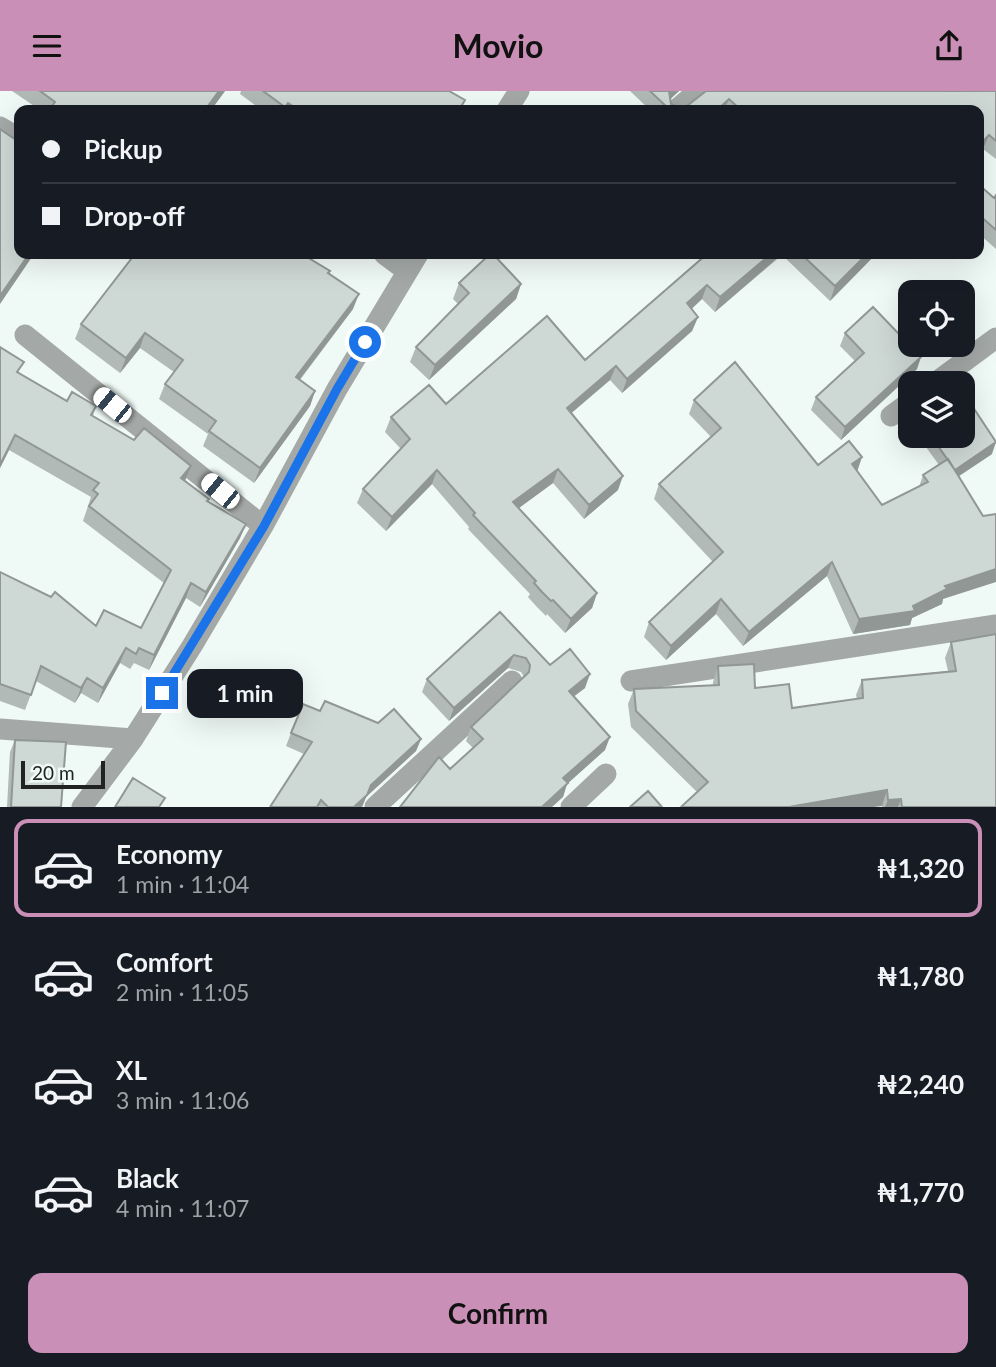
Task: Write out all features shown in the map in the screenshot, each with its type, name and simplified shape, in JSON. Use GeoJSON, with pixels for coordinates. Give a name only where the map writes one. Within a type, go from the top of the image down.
{"type":"FeatureCollection","features":[{"type":"Feature","properties":{"kind":"street"},"geometry":{"type":"LineString","coordinates":[[682,105],[698,91]]}},
{"type":"Feature","properties":{"kind":"street"},"geometry":{"type":"LineString","coordinates":[[82,807],[133,739],[264,526],[337,389],[413,263]]}},
{"type":"Feature","properties":{"kind":"street"},"geometry":{"type":"LineString","coordinates":[[25,335],[264,526]]}},
{"type":"Feature","properties":{"kind":"street"},"geometry":{"type":"LineString","coordinates":[[951,371],[996,338]]}},
{"type":"Feature","properties":{"kind":"street"},"geometry":{"type":"LineString","coordinates":[[891,416],[898,411]]}},
{"type":"Feature","properties":{"kind":"street"},"geometry":{"type":"LineString","coordinates":[[631,681],[996,625]]}},
{"type":"Feature","properties":{"kind":"street"},"geometry":{"type":"LineString","coordinates":[[375,807],[512,681]]}},
{"type":"Feature","properties":{"kind":"street"},"geometry":{"type":"LineString","coordinates":[[0,729],[133,739]]}},
{"type":"Feature","properties":{"kind":"street"},"geometry":{"type":"LineString","coordinates":[[570,807],[606,774]]}},
{"type":"Feature","properties":{"kind":"building"},"geometry":{"type":"Polygon","coordinates":[[[40,91],[219,91],[209,105],[53,105],[55,102],[40,91]]]}},
{"type":"Feature","properties":{"kind":"building"},"geometry":{"type":"Polygon","coordinates":[[[263,91],[449,91],[465,100],[462,105],[282,105],[263,91]]]}},
{"type":"Feature","properties":{"kind":"building"},"geometry":{"type":"Polygon","coordinates":[[[650,91],[669,91],[673,105],[665,105],[650,91]]]}},
{"type":"Feature","properties":{"kind":"building"},"geometry":{"type":"Polygon","coordinates":[[[706,91],[996,91],[996,141],[989,135],[984,140],[984,105],[736,105],[729,99],[722,105],[688,105],[706,91]]]}},
{"type":"Feature","properties":{"kind":"building"},"geometry":{"type":"Polygon","coordinates":[[[0,129],[14,139],[14,259],[26,259],[0,296],[0,129]]]}},
{"type":"Feature","properties":{"kind":"building"},"geometry":{"type":"Polygon","coordinates":[[[984,189],[994,198],[996,195],[996,230],[984,219],[984,189]]]}},
{"type":"Feature","properties":{"kind":"building"},"geometry":{"type":"Polygon","coordinates":[[[131,259],[310,259],[359,294],[296,377],[315,391],[260,468],[209,431],[216,421],[165,384],[183,360],[145,333],[126,358],[81,324],[131,259]]]}},
{"type":"Feature","properties":{"kind":"building"},"geometry":{"type":"Polygon","coordinates":[[[485,259],[498,259],[521,284],[435,365],[416,347],[469,293],[459,283],[485,259]]]}},
{"type":"Feature","properties":{"kind":"building"},"geometry":{"type":"Polygon","coordinates":[[[701,259],[765,259],[720,297],[707,285],[687,303],[698,317],[627,379],[616,366],[567,408],[623,476],[589,505],[558,469],[513,502],[597,593],[571,619],[542,592],[534,583],[536,581],[473,515],[475,513],[437,470],[392,517],[363,489],[410,439],[391,417],[429,385],[446,404],[547,316],[585,360],[701,259]]]}},
{"type":"Feature","properties":{"kind":"building"},"geometry":{"type":"Polygon","coordinates":[[[806,259],[862,259],[835,286],[806,259]]]}},
{"type":"Feature","properties":{"kind":"building"},"geometry":{"type":"Polygon","coordinates":[[[873,307],[898,333],[898,357],[921,357],[906,371],[898,371],[898,378],[845,427],[816,397],[864,353],[845,333],[873,307]]]}},
{"type":"Feature","properties":{"kind":"building"},"geometry":{"type":"Polygon","coordinates":[[[0,347],[24,362],[17,372],[67,401],[72,392],[96,406],[91,415],[134,440],[144,428],[191,466],[181,478],[209,499],[207,501],[246,524],[206,592],[191,583],[154,655],[139,648],[136,654],[126,648],[103,688],[87,678],[81,688],[41,666],[31,695],[0,684],[0,572],[51,597],[55,592],[96,626],[104,610],[141,628],[171,570],[89,506],[98,494],[93,490],[99,483],[15,435],[0,465],[0,347]]]}},
{"type":"Feature","properties":{"kind":"building"},"geometry":{"type":"Polygon","coordinates":[[[735,362],[818,465],[849,441],[862,457],[852,464],[882,505],[928,482],[923,475],[948,459],[983,516],[996,514],[996,569],[945,586],[947,589],[913,606],[915,611],[859,619],[832,562],[749,632],[721,599],[671,646],[649,622],[723,552],[659,484],[721,428],[694,400],[735,362]]]}},
{"type":"Feature","properties":{"kind":"building"},"geometry":{"type":"Polygon","coordinates":[[[975,410],[996,442],[955,470],[939,448],[975,448],[975,410]]]}},
{"type":"Feature","properties":{"kind":"building"},"geometry":{"type":"Polygon","coordinates":[[[500,612],[550,665],[570,649],[590,674],[569,691],[610,737],[563,778],[568,783],[542,807],[400,807],[439,757],[450,769],[483,739],[471,727],[529,672],[530,665],[526,658],[514,655],[454,708],[427,679],[500,612]]]}},
{"type":"Feature","properties":{"kind":"building"},"geometry":{"type":"Polygon","coordinates":[[[996,634],[996,807],[902,807],[901,799],[888,800],[887,790],[789,807],[681,807],[708,782],[636,711],[634,689],[719,685],[718,666],[754,664],[755,688],[789,684],[792,708],[863,698],[862,680],[956,671],[951,642],[996,634]]]}},
{"type":"Feature","properties":{"kind":"building"},"geometry":{"type":"Polygon","coordinates":[[[325,701],[378,723],[394,709],[421,739],[371,785],[367,795],[354,807],[328,807],[321,800],[317,807],[270,807],[312,742],[291,733],[303,704],[320,711],[325,701]]]}},
{"type":"Feature","properties":{"kind":"building"},"geometry":{"type":"Polygon","coordinates":[[[15,740],[66,742],[61,807],[11,807],[15,740]]]}},
{"type":"Feature","properties":{"kind":"building"},"geometry":{"type":"Polygon","coordinates":[[[133,778],[165,798],[159,807],[115,807],[133,778]]]}},
{"type":"Feature","properties":{"kind":"building"},"geometry":{"type":"Polygon","coordinates":[[[648,791],[662,807],[630,807],[648,791]]]}},
{"type":"Feature","properties":{"kind":"route"},"geometry":{"type":"LineString","coordinates":[[162,693],[264,526],[365,342]]}}]}
